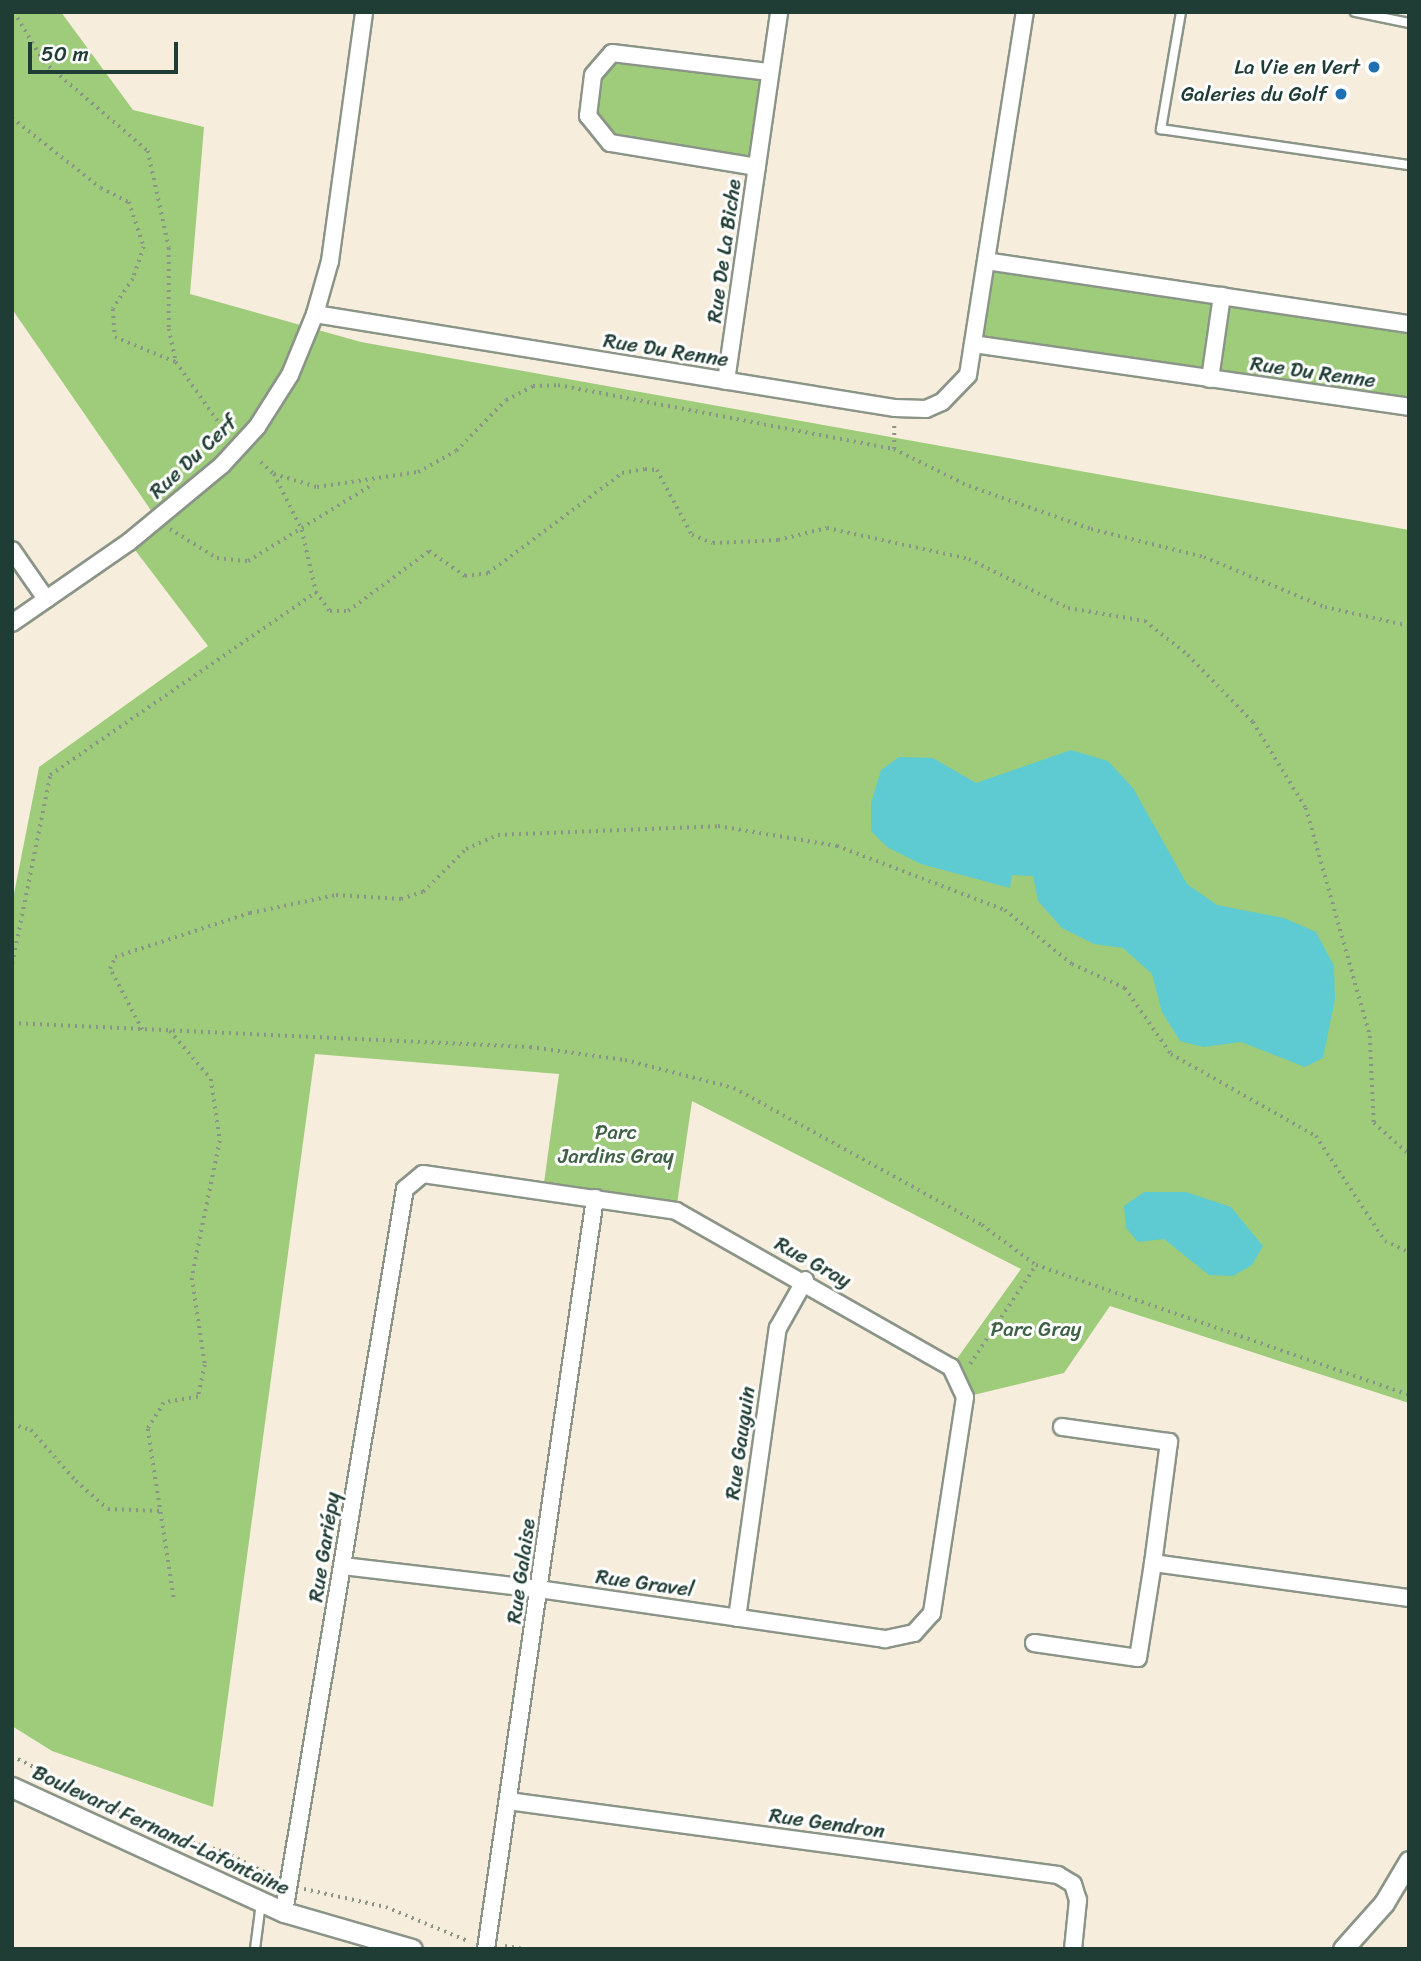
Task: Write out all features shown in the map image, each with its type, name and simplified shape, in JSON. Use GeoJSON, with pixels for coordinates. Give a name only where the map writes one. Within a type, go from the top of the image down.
{"type":"FeatureCollection","features":[{"type":"Feature","properties":{"kind":"street","name":"Rue De La Biche"},"geometry":{"type":"LineString","coordinates":[[726,382],[779,12]]}},
{"type":"Feature","properties":{"kind":"street","name":"Rue Du Renne"},"geometry":{"type":"LineString","coordinates":[[315,314],[726,382],[895,408],[926,409],[942,402],[968,375],[1025,12]]}},
{"type":"Feature","properties":{"kind":"street","name":"Rue Du Cerf"},"geometry":{"type":"LineString","coordinates":[[12,623],[157,519],[222,465],[257,427],[290,375],[315,314],[330,261],[358,13]]}},
{"type":"Feature","properties":{"kind":"street","name":"Rue De La Biche"},"geometry":{"type":"LineString","coordinates":[[757,167],[610,143],[588,116],[593,75],[612,53],[770,72]]}},
{"type":"Feature","properties":{"kind":"street"},"geometry":{"type":"LineString","coordinates":[[986,261],[1409,324]]}},
{"type":"Feature","properties":{"kind":"street"},"geometry":{"type":"LineString","coordinates":[[1210,379],[1222,296]]}},
{"type":"Feature","properties":{"kind":"street","name":"Rue Du Renne"},"geometry":{"type":"LineString","coordinates":[[973,344],[1409,407]]}},
{"type":"Feature","properties":{"kind":"street"},"geometry":{"type":"LineString","coordinates":[[12,550],[46,599]]}},
{"type":"Feature","properties":{"kind":"street","name":"Rue Gray"},"geometry":{"type":"LineString","coordinates":[[405,1189],[423,1174],[676,1211],[805,1280],[951,1367],[959,1380]]}},
{"type":"Feature","properties":{"kind":"street","name":"Rue Gariépy"},"geometry":{"type":"LineString","coordinates":[[284,1912],[405,1189]]}},
{"type":"Feature","properties":{"kind":"street","name":"Rue Galaise"},"geometry":{"type":"LineString","coordinates":[[486,1946],[595,1198]]}},
{"type":"Feature","properties":{"kind":"street","name":"Rue Gauguin"},"geometry":{"type":"LineString","coordinates":[[737,1618],[778,1328],[805,1280]]}},
{"type":"Feature","properties":{"kind":"street","name":"Rue Gravel"},"geometry":{"type":"LineString","coordinates":[[342,1566],[540,1589],[885,1639],[914,1633],[932,1613],[965,1397],[959,1380]]}},
{"type":"Feature","properties":{"kind":"street"},"geometry":{"type":"LineString","coordinates":[[1034,1643],[1138,1658],[1153,1563],[1168,1442],[1062,1427]]}},
{"type":"Feature","properties":{"kind":"street"},"geometry":{"type":"LineString","coordinates":[[1153,1563],[1409,1598]]}},
{"type":"Feature","properties":{"kind":"street","name":"Boulevard Fernand-Lafontaine"},"geometry":{"type":"LineString","coordinates":[[12,1787],[284,1912],[412,1949]]}},
{"type":"Feature","properties":{"kind":"street","name":"Rue Gendron"},"geometry":{"type":"LineString","coordinates":[[508,1801],[1058,1875],[1073,1884],[1079,1900],[1073,1949]]}},
{"type":"Feature","properties":{"kind":"street"},"geometry":{"type":"LineString","coordinates":[[1343,1949],[1384,1903],[1409,1861]]}},
{"type":"Feature","properties":{"kind":"lane"},"geometry":{"type":"LineString","coordinates":[[1181,12],[1161,129],[1409,165]]}},
{"type":"Feature","properties":{"kind":"lane"},"geometry":{"type":"LineString","coordinates":[[1354,12],[1409,23]]}},
{"type":"Feature","properties":{"kind":"lane"},"geometry":{"type":"LineString","coordinates":[[255,1949],[261,1902]]}},
{"type":"Feature","properties":{"kind":"path"},"geometry":{"type":"LineString","coordinates":[[14,12],[44,62],[148,151],[169,248],[169,329],[176,362],[219,423]]}},
{"type":"Feature","properties":{"kind":"path"},"geometry":{"type":"LineString","coordinates":[[12,118],[101,188],[129,202],[144,247],[133,279],[113,309],[116,337],[176,362]]}},
{"type":"Feature","properties":{"kind":"path"},"geometry":{"type":"LineString","coordinates":[[274,474],[317,487],[375,482],[418,472],[456,451],[506,400],[533,386],[558,385],[894,449],[969,486],[1091,529],[1204,557],[1325,607],[1409,626]]}},
{"type":"Feature","properties":{"kind":"path"},"geometry":{"type":"LineString","coordinates":[[894,449],[895,408]]}},
{"type":"Feature","properties":{"kind":"path"},"geometry":{"type":"LineString","coordinates":[[261,461],[274,474],[302,530],[316,592],[330,611],[348,611],[429,551],[465,576],[488,573],[622,473],[645,469],[657,470],[692,535],[713,543],[778,540],[827,528],[969,559],[1068,608],[1145,621],[1188,655],[1252,722],[1306,808],[1370,1035],[1374,1123],[1409,1154]]}},
{"type":"Feature","properties":{"kind":"path"},"geometry":{"type":"LineString","coordinates":[[157,519],[184,542],[218,558],[248,561],[302,530],[375,482]]}},
{"type":"Feature","properties":{"kind":"path"},"geometry":{"type":"LineString","coordinates":[[12,964],[50,775],[316,592]]}},
{"type":"Feature","properties":{"kind":"path"},"geometry":{"type":"LineString","coordinates":[[142,1030],[110,969],[115,957],[250,913],[336,895],[401,899],[412,896],[423,892],[466,849],[498,835],[718,826],[837,846],[1005,910],[1072,964],[1125,988],[1171,1054],[1316,1136],[1385,1241],[1409,1252]]}},
{"type":"Feature","properties":{"kind":"path"},"geometry":{"type":"LineString","coordinates":[[12,1023],[530,1048],[625,1060],[734,1088],[982,1225],[1036,1265],[1409,1395]]}},
{"type":"Feature","properties":{"kind":"path"},"geometry":{"type":"LineString","coordinates":[[170,1031],[211,1079],[220,1141],[192,1278],[205,1365],[198,1397],[164,1403],[148,1429],[174,1599]]}},
{"type":"Feature","properties":{"kind":"path"},"geometry":{"type":"LineString","coordinates":[[959,1380],[1036,1265]]}},
{"type":"Feature","properties":{"kind":"path"},"geometry":{"type":"LineString","coordinates":[[12,1423],[32,1430],[76,1481],[108,1509],[160,1511]]}},
{"type":"Feature","properties":{"kind":"path","name":"Boulevard Fernand-Lafontaine"},"geometry":{"type":"LineString","coordinates":[[12,1756],[171,1837],[225,1852],[290,1886],[386,1907],[457,1940],[524,1949]]}},
{"type":"Feature","properties":{"kind":"green space"},"geometry":{"type":"Polygon","coordinates":[[[12,12],[61,12],[133,110],[204,127],[190,294],[361,342],[1409,530],[1409,1403],[1110,1306],[1064,1373],[965,1397],[951,1367],[1021,1269],[692,1101],[676,1211],[543,1190],[559,1074],[315,1054],[213,1807],[52,1751],[12,1726],[12,904],[39,767],[208,646],[129,542],[157,519],[12,309],[12,12]]]}},
{"type":"Feature","properties":{"kind":"green space"},"geometry":{"type":"Polygon","coordinates":[[[612,53],[770,72],[757,167],[610,143],[588,116],[593,75],[612,53]]]}},
{"type":"Feature","properties":{"kind":"green space"},"geometry":{"type":"Polygon","coordinates":[[[986,261],[1409,324],[1409,407],[973,344],[986,261]]]}},
{"type":"Feature","properties":{"kind":"water"},"geometry":{"type":"Polygon","coordinates":[[[1071,750],[1108,761],[1133,788],[1187,884],[1217,905],[1284,918],[1316,932],[1334,966],[1335,999],[1323,1058],[1305,1067],[1241,1042],[1203,1047],[1180,1041],[1162,1012],[1152,974],[1123,948],[1094,944],[1062,928],[1038,901],[1033,876],[1012,875],[1010,888],[921,864],[887,847],[871,831],[871,803],[881,770],[899,757],[933,758],[976,783],[1071,750]]]}},
{"type":"Feature","properties":{"kind":"water"},"geometry":{"type":"Polygon","coordinates":[[[1144,1192],[1186,1192],[1231,1207],[1263,1246],[1252,1265],[1233,1276],[1209,1275],[1164,1239],[1138,1242],[1126,1228],[1124,1206],[1144,1192]]]}},
{"type":"Feature","properties":{"kind":"place","name":"La Vie en Vert"},"geometry":{"type":"Point","coordinates":[1374,67]}},
{"type":"Feature","properties":{"kind":"place","name":"Galeries du Golf"},"geometry":{"type":"Point","coordinates":[1341,94]}},
{"type":"Feature","properties":{"kind":"park label","name":"Parc Jardins Gray"},"geometry":{"type":"Point","coordinates":[616,1144]}},
{"type":"Feature","properties":{"kind":"park label","name":"Parc Gray"},"geometry":{"type":"Point","coordinates":[1036,1329]}}]}
